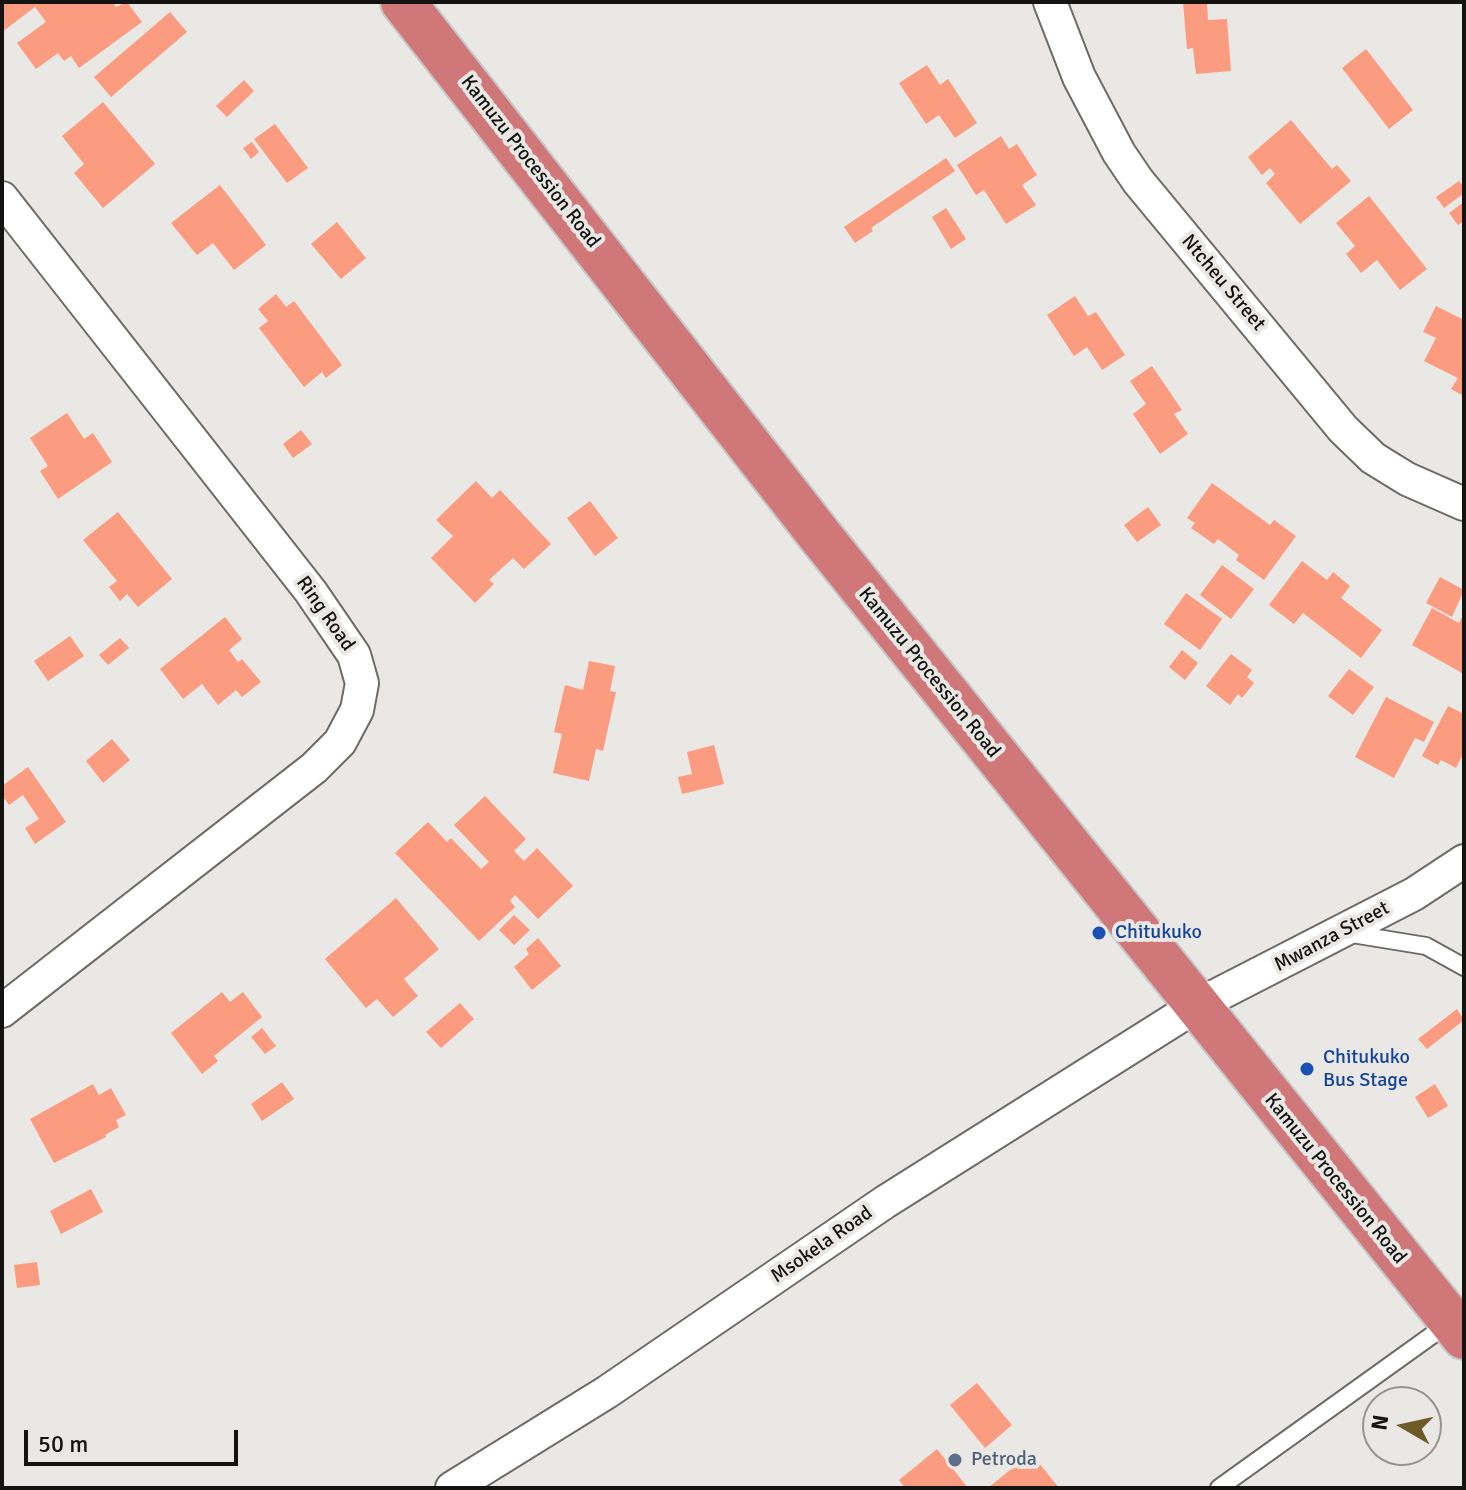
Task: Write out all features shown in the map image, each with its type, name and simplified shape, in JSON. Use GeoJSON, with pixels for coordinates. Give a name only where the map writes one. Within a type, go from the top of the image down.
{"type":"FeatureCollection","features":[{"type":"Feature","properties":{"kind":"highway","name":"Kamuzu Procession Road"},"geometry":{"type":"LineString","coordinates":[[403,2],[821,537],[1457,1330]]}},
{"type":"Feature","properties":{"kind":"street","name":"Ntcheu Street"},"geometry":{"type":"LineString","coordinates":[[1050,2],[1079,77],[1113,141],[1157,205],[1343,429],[1373,458],[1407,479],[1464,504]]}},
{"type":"Feature","properties":{"kind":"street","name":"Ring Road"},"geometry":{"type":"LineString","coordinates":[[2,198],[311,592],[354,655],[362,683],[357,710],[340,742],[314,768],[2,1011]]}},
{"type":"Feature","properties":{"kind":"street","name":"Mwanza Street"},"geometry":{"type":"LineString","coordinates":[[1196,1006],[1414,894],[1464,861]]}},
{"type":"Feature","properties":{"kind":"street","name":"Msokela Road"},"geometry":{"type":"LineString","coordinates":[[452,1488],[607,1392],[885,1202],[1196,1006]]}},
{"type":"Feature","properties":{"kind":"lane"},"geometry":{"type":"LineString","coordinates":[[1340,933],[1426,946],[1464,967]]}},
{"type":"Feature","properties":{"kind":"lane"},"geometry":{"type":"LineString","coordinates":[[1219,1488],[1457,1330]]}},
{"type":"Feature","properties":{"kind":"building"},"geometry":{"type":"Polygon","coordinates":[[[2,2],[113,2],[116,7],[127,2],[142,22],[79,68],[71,56],[64,61],[58,53],[36,69],[17,43],[46,22],[35,7],[2,32],[2,2]]]}},
{"type":"Feature","properties":{"kind":"building"},"geometry":{"type":"Polygon","coordinates":[[[1183,2],[1207,2],[1208,20],[1227,19],[1231,71],[1196,74],[1193,48],[1187,49],[1183,2]]]}},
{"type":"Feature","properties":{"kind":"building"},"geometry":{"type":"Polygon","coordinates":[[[170,12],[187,32],[111,97],[94,77],[170,12]]]}},
{"type":"Feature","properties":{"kind":"building"},"geometry":{"type":"Polygon","coordinates":[[[1366,49],[1413,110],[1389,129],[1342,68],[1366,49]]]}},
{"type":"Feature","properties":{"kind":"building"},"geometry":{"type":"Polygon","coordinates":[[[927,65],[940,85],[948,79],[977,123],[955,138],[939,115],[926,124],[899,83],[927,65]]]}},
{"type":"Feature","properties":{"kind":"building"},"geometry":{"type":"Polygon","coordinates":[[[244,80],[254,91],[227,117],[216,106],[244,80]]]}},
{"type":"Feature","properties":{"kind":"building"},"geometry":{"type":"Polygon","coordinates":[[[103,102],[155,164],[103,208],[74,173],[84,164],[62,136],[103,102]]]}},
{"type":"Feature","properties":{"kind":"building"},"geometry":{"type":"Polygon","coordinates":[[[1291,120],[1332,169],[1337,165],[1351,181],[1300,224],[1266,183],[1275,174],[1270,168],[1262,175],[1248,157],[1291,120]]]}},
{"type":"Feature","properties":{"kind":"building"},"geometry":{"type":"Polygon","coordinates":[[[275,124],[308,168],[287,183],[254,139],[275,124]]]}},
{"type":"Feature","properties":{"kind":"building"},"geometry":{"type":"Polygon","coordinates":[[[1001,136],[1009,149],[1017,144],[1037,175],[1022,185],[1036,205],[1006,224],[984,190],[976,195],[957,165],[1001,136]]]}},
{"type":"Feature","properties":{"kind":"building"},"geometry":{"type":"Polygon","coordinates":[[[252,142],[259,152],[251,159],[243,148],[252,142]]]}},
{"type":"Feature","properties":{"kind":"building"},"geometry":{"type":"Polygon","coordinates":[[[946,158],[955,171],[871,228],[873,231],[855,243],[844,227],[946,158]]]}},
{"type":"Feature","properties":{"kind":"building"},"geometry":{"type":"Polygon","coordinates":[[[1459,181],[1464,193],[1444,208],[1436,197],[1459,181]]]}},
{"type":"Feature","properties":{"kind":"building"},"geometry":{"type":"Polygon","coordinates":[[[220,185],[266,245],[234,270],[213,243],[197,255],[171,223],[220,185]]]}},
{"type":"Feature","properties":{"kind":"building"},"geometry":{"type":"Polygon","coordinates":[[[1369,196],[1427,269],[1400,290],[1377,260],[1361,273],[1346,254],[1355,246],[1336,223],[1369,196]]]}},
{"type":"Feature","properties":{"kind":"building"},"geometry":{"type":"Polygon","coordinates":[[[1464,202],[1464,221],[1458,225],[1449,213],[1464,202]]]}},
{"type":"Feature","properties":{"kind":"building"},"geometry":{"type":"Polygon","coordinates":[[[946,208],[966,239],[951,249],[932,217],[946,208]]]}},
{"type":"Feature","properties":{"kind":"building"},"geometry":{"type":"Polygon","coordinates":[[[337,222],[366,258],[341,279],[311,244],[337,222]]]}},
{"type":"Feature","properties":{"kind":"building"},"geometry":{"type":"Polygon","coordinates":[[[276,294],[286,307],[294,301],[342,365],[326,378],[322,372],[304,387],[259,328],[268,321],[258,309],[276,294]]]}},
{"type":"Feature","properties":{"kind":"building"},"geometry":{"type":"Polygon","coordinates":[[[1075,296],[1088,316],[1096,312],[1125,355],[1102,370],[1087,347],[1074,356],[1047,315],[1075,296]]]}},
{"type":"Feature","properties":{"kind":"building"},"geometry":{"type":"Polygon","coordinates":[[[1436,306],[1464,320],[1464,396],[1451,389],[1458,378],[1424,361],[1436,338],[1423,332],[1436,306]]]}},
{"type":"Feature","properties":{"kind":"building"},"geometry":{"type":"Polygon","coordinates":[[[1152,366],[1182,410],[1174,414],[1188,434],[1160,454],[1133,414],[1146,404],[1130,381],[1152,366]]]}},
{"type":"Feature","properties":{"kind":"building"},"geometry":{"type":"Polygon","coordinates":[[[67,413],[84,439],[93,433],[112,462],[58,499],[40,471],[48,466],[30,438],[67,413]]]}},
{"type":"Feature","properties":{"kind":"building"},"geometry":{"type":"Polygon","coordinates":[[[301,430],[312,444],[293,458],[283,444],[301,430]]]}},
{"type":"Feature","properties":{"kind":"building"},"geometry":{"type":"Polygon","coordinates":[[[476,481],[492,498],[500,490],[551,544],[524,569],[513,558],[489,580],[494,584],[475,603],[431,558],[453,536],[436,520],[476,481]]]}},
{"type":"Feature","properties":{"kind":"building"},"geometry":{"type":"Polygon","coordinates":[[[1212,483],[1270,525],[1274,520],[1296,536],[1264,580],[1236,560],[1239,555],[1218,539],[1214,544],[1191,528],[1195,523],[1187,518],[1212,483]]]}},
{"type":"Feature","properties":{"kind":"building"},"geometry":{"type":"Polygon","coordinates":[[[590,501],[618,538],[595,556],[567,518],[590,501]]]}},
{"type":"Feature","properties":{"kind":"building"},"geometry":{"type":"Polygon","coordinates":[[[1148,507],[1161,525],[1137,542],[1124,525],[1148,507]]]}},
{"type":"Feature","properties":{"kind":"building"},"geometry":{"type":"Polygon","coordinates":[[[118,512],[172,579],[138,607],[127,594],[120,601],[109,587],[117,581],[83,540],[118,512]]]}},
{"type":"Feature","properties":{"kind":"building"},"geometry":{"type":"Polygon","coordinates":[[[1302,561],[1327,580],[1333,572],[1350,586],[1341,598],[1382,630],[1361,658],[1303,613],[1294,624],[1269,605],[1302,561]]]}},
{"type":"Feature","properties":{"kind":"building"},"geometry":{"type":"Polygon","coordinates":[[[1222,565],[1254,589],[1231,619],[1200,595],[1222,565]]]}},
{"type":"Feature","properties":{"kind":"building"},"geometry":{"type":"Polygon","coordinates":[[[1440,577],[1464,590],[1452,617],[1426,603],[1440,577]]]}},
{"type":"Feature","properties":{"kind":"building"},"geometry":{"type":"Polygon","coordinates":[[[1186,593],[1222,619],[1200,650],[1164,624],[1186,593]]]}},
{"type":"Feature","properties":{"kind":"building"},"geometry":{"type":"Polygon","coordinates":[[[1432,608],[1459,623],[1464,614],[1464,674],[1412,645],[1432,608]]]}},
{"type":"Feature","properties":{"kind":"building"},"geometry":{"type":"Polygon","coordinates":[[[225,617],[242,639],[229,650],[238,662],[242,659],[261,682],[242,697],[236,690],[218,705],[202,684],[183,699],[160,669],[225,617]]]}},
{"type":"Feature","properties":{"kind":"building"},"geometry":{"type":"Polygon","coordinates":[[[70,636],[84,656],[48,681],[34,661],[70,636]]]}},
{"type":"Feature","properties":{"kind":"building"},"geometry":{"type":"Polygon","coordinates":[[[120,638],[129,648],[108,665],[99,655],[120,638]]]}},
{"type":"Feature","properties":{"kind":"building"},"geometry":{"type":"Polygon","coordinates":[[[1182,650],[1198,663],[1185,680],[1169,667],[1182,650]]]}},
{"type":"Feature","properties":{"kind":"building"},"geometry":{"type":"Polygon","coordinates":[[[1231,654],[1252,670],[1247,677],[1254,683],[1242,698],[1238,694],[1230,705],[1206,686],[1231,654]]]}},
{"type":"Feature","properties":{"kind":"building"},"geometry":{"type":"Polygon","coordinates":[[[589,661],[615,666],[610,691],[616,692],[603,751],[596,749],[589,781],[553,773],[562,734],[554,732],[565,685],[583,690],[589,661]]]}},
{"type":"Feature","properties":{"kind":"building"},"geometry":{"type":"Polygon","coordinates":[[[1349,669],[1374,687],[1353,715],[1328,696],[1349,669]]]}},
{"type":"Feature","properties":{"kind":"building"},"geometry":{"type":"Polygon","coordinates":[[[1386,697],[1434,722],[1424,742],[1415,738],[1394,778],[1355,757],[1386,697]]]}},
{"type":"Feature","properties":{"kind":"building"},"geometry":{"type":"Polygon","coordinates":[[[1448,706],[1464,714],[1464,752],[1456,768],[1441,760],[1438,765],[1422,756],[1448,706]]]}},
{"type":"Feature","properties":{"kind":"building"},"geometry":{"type":"Polygon","coordinates":[[[112,739],[130,760],[103,783],[86,761],[112,739]]]}},
{"type":"Feature","properties":{"kind":"building"},"geometry":{"type":"Polygon","coordinates":[[[714,745],[724,784],[682,794],[678,777],[692,774],[687,752],[714,745]]]}},
{"type":"Feature","properties":{"kind":"building"},"geometry":{"type":"Polygon","coordinates":[[[28,767],[66,822],[35,844],[25,828],[39,819],[23,795],[9,805],[2,795],[2,786],[28,767]]]}},
{"type":"Feature","properties":{"kind":"building"},"geometry":{"type":"Polygon","coordinates":[[[485,796],[526,839],[514,851],[524,861],[537,848],[573,886],[538,919],[515,895],[510,901],[515,907],[479,941],[395,853],[428,822],[447,842],[451,838],[481,869],[489,862],[454,825],[485,796]]]}},
{"type":"Feature","properties":{"kind":"building"},"geometry":{"type":"Polygon","coordinates":[[[396,898],[439,949],[404,979],[418,996],[393,1017],[377,999],[366,1008],[325,959],[396,898]]]}},
{"type":"Feature","properties":{"kind":"building"},"geometry":{"type":"Polygon","coordinates":[[[514,915],[530,930],[514,945],[499,930],[514,915]]]}},
{"type":"Feature","properties":{"kind":"building"},"geometry":{"type":"Polygon","coordinates":[[[538,938],[561,966],[532,990],[514,967],[529,954],[526,949],[538,938]]]}},
{"type":"Feature","properties":{"kind":"building"},"geometry":{"type":"Polygon","coordinates":[[[222,992],[230,1002],[243,992],[262,1017],[214,1056],[218,1061],[202,1074],[171,1033],[222,992]]]}},
{"type":"Feature","properties":{"kind":"building"},"geometry":{"type":"Polygon","coordinates":[[[460,1003],[474,1019],[441,1048],[426,1032],[460,1003]]]}},
{"type":"Feature","properties":{"kind":"building"},"geometry":{"type":"Polygon","coordinates":[[[1457,1009],[1464,1020],[1427,1049],[1418,1039],[1457,1009]]]}},
{"type":"Feature","properties":{"kind":"building"},"geometry":{"type":"Polygon","coordinates":[[[262,1028],[276,1046],[265,1054],[251,1037],[262,1028]]]}},
{"type":"Feature","properties":{"kind":"building"},"geometry":{"type":"Polygon","coordinates":[[[282,1082],[294,1099],[262,1121],[251,1104],[282,1082]]]}},
{"type":"Feature","properties":{"kind":"building"},"geometry":{"type":"Polygon","coordinates":[[[93,1084],[99,1095],[111,1088],[126,1115],[116,1120],[119,1127],[106,1137],[54,1163],[30,1119],[93,1084]]]}},
{"type":"Feature","properties":{"kind":"building"},"geometry":{"type":"Polygon","coordinates":[[[1435,1084],[1448,1106],[1428,1118],[1415,1097],[1435,1084]]]}},
{"type":"Feature","properties":{"kind":"building"},"geometry":{"type":"Polygon","coordinates":[[[91,1189],[103,1212],[61,1234],[50,1211],[91,1189]]]}},
{"type":"Feature","properties":{"kind":"building"},"geometry":{"type":"Polygon","coordinates":[[[37,1262],[40,1285],[17,1288],[14,1265],[37,1262]]]}},
{"type":"Feature","properties":{"kind":"building"},"geometry":{"type":"Polygon","coordinates":[[[977,1383],[1012,1425],[985,1448],[950,1405],[977,1383]]]}},
{"type":"Feature","properties":{"kind":"building"},"geometry":{"type":"Polygon","coordinates":[[[937,1449],[968,1488],[905,1488],[899,1480],[937,1449]]]}},
{"type":"Feature","properties":{"kind":"building"},"geometry":{"type":"Polygon","coordinates":[[[1031,1453],[1059,1488],[988,1488],[1031,1453]]]}},
{"type":"Feature","properties":{"kind":"place","name":"Chitukuko"},"geometry":{"type":"Point","coordinates":[1099,933]}},
{"type":"Feature","properties":{"kind":"place","name":"Chitukuko Bus Stage"},"geometry":{"type":"Point","coordinates":[1307,1069]}},
{"type":"Feature","properties":{"kind":"place","name":"Petroda"},"geometry":{"type":"Point","coordinates":[955,1460]}}]}
